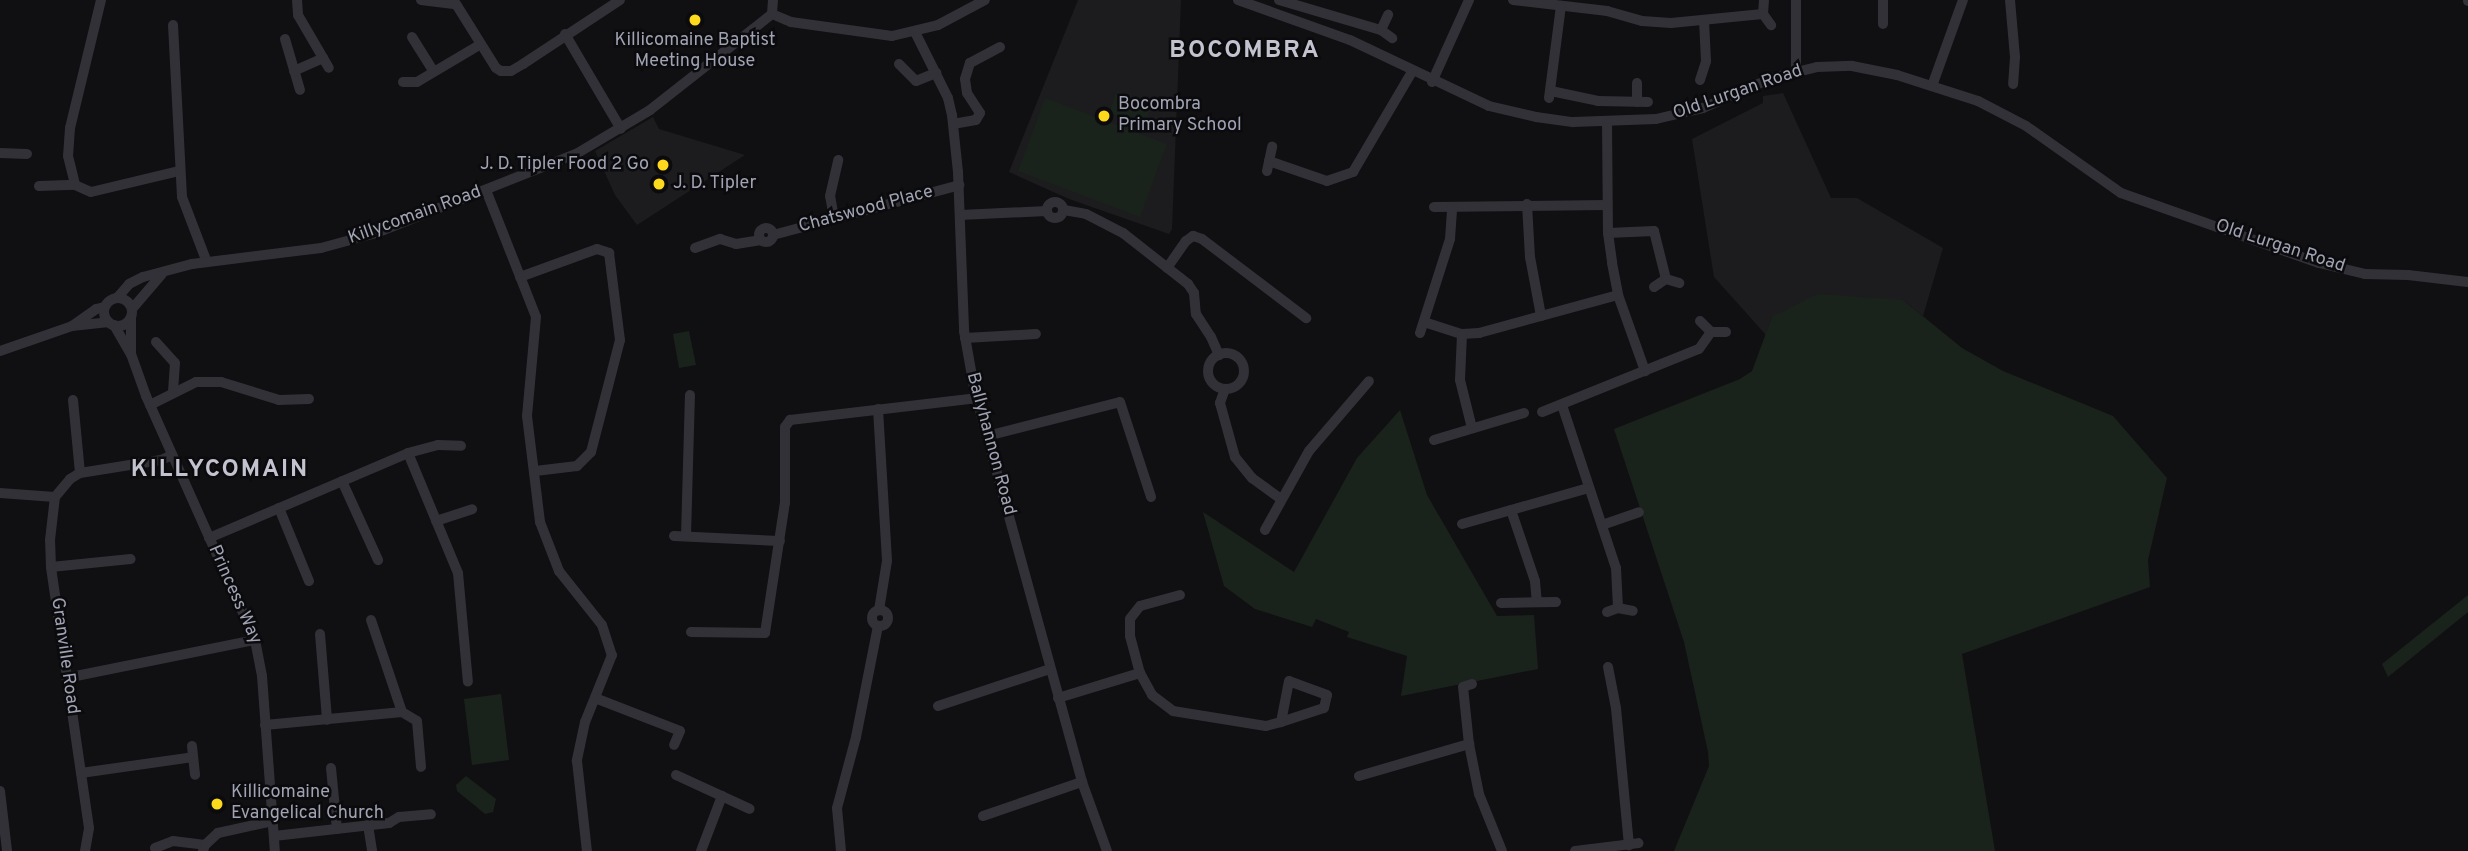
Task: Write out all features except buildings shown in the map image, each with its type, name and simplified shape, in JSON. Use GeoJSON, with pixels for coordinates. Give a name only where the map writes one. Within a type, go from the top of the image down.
{"type":"FeatureCollection","features":[{"type":"Feature","properties":{"kind":"street"},"geometry":{"type":"LineString","coordinates":[[75,185],[68,156],[70,128],[100,0]]}},
{"type":"Feature","properties":{"kind":"street"},"geometry":{"type":"LineString","coordinates":[[297,0],[298,15],[329,68]]}},
{"type":"Feature","properties":{"kind":"street"},"geometry":{"type":"LineString","coordinates":[[416,0],[456,4],[496,68],[511,71],[620,0]]}},
{"type":"Feature","properties":{"kind":"street"},"geometry":{"type":"LineString","coordinates":[[773,0],[772,14],[791,22],[892,36],[915,32],[965,13],[985,0]]}},
{"type":"Feature","properties":{"kind":"street","name":"Old Lurgan Road"},"geometry":{"type":"LineString","coordinates":[[1238,0],[1350,40],[1432,82],[1489,106],[1536,117],[1607,122],[1656,119],[1703,108],[1796,71],[1852,66],[1932,86],[1978,101],[2026,126],[2121,194],[2319,263],[2365,274],[2408,275],[2468,282]]}},
{"type":"Feature","properties":{"kind":"street"},"geometry":{"type":"LineString","coordinates":[[1279,0],[1302,4],[1381,30],[1392,38]]}},
{"type":"Feature","properties":{"kind":"street"},"geometry":{"type":"LineString","coordinates":[[1432,82],[1469,0]]}},
{"type":"Feature","properties":{"kind":"street"},"geometry":{"type":"LineString","coordinates":[[1513,0],[1560,6],[1608,5],[1642,21],[1671,23],[1763,14]]}},
{"type":"Feature","properties":{"kind":"street"},"geometry":{"type":"LineString","coordinates":[[1764,0],[1763,14],[1771,25]]}},
{"type":"Feature","properties":{"kind":"street"},"geometry":{"type":"LineString","coordinates":[[1796,0],[1793,54],[1796,71]]}},
{"type":"Feature","properties":{"kind":"street"},"geometry":{"type":"LineString","coordinates":[[1883,0],[1883,24]]}},
{"type":"Feature","properties":{"kind":"street"},"geometry":{"type":"LineString","coordinates":[[1932,86],[1963,0]]}},
{"type":"Feature","properties":{"kind":"street"},"geometry":{"type":"LineString","coordinates":[[2010,0],[2015,70],[2013,84]]}},
{"type":"Feature","properties":{"kind":"street"},"geometry":{"type":"LineString","coordinates":[[1560,6],[1550,95],[1598,101],[1642,102],[1637,83]]}},
{"type":"Feature","properties":{"kind":"street","name":"Killycomain Road"},"geometry":{"type":"LineString","coordinates":[[117,298],[129,284],[206,260],[321,248],[376,233],[576,154],[621,129],[772,14]]}},
{"type":"Feature","properties":{"kind":"street"},"geometry":{"type":"LineString","coordinates":[[1381,30],[1388,15]]}},
{"type":"Feature","properties":{"kind":"street"},"geometry":{"type":"LineString","coordinates":[[1698,83],[1706,61],[1704,20]]}},
{"type":"Feature","properties":{"kind":"street"},"geometry":{"type":"LineString","coordinates":[[173,25],[181,197],[206,260]]}},
{"type":"Feature","properties":{"kind":"street","name":"Ballyhannon Road"},"geometry":{"type":"LineString","coordinates":[[915,32],[948,98],[953,124],[959,186],[965,338],[976,398],[1082,782],[1107,851]]}},
{"type":"Feature","properties":{"kind":"street"},"geometry":{"type":"LineString","coordinates":[[565,34],[621,129]]}},
{"type":"Feature","properties":{"kind":"street"},"geometry":{"type":"LineString","coordinates":[[412,37],[433,71]]}},
{"type":"Feature","properties":{"kind":"street"},"geometry":{"type":"LineString","coordinates":[[285,40],[300,90]]}},
{"type":"Feature","properties":{"kind":"street"},"geometry":{"type":"LineString","coordinates":[[403,82],[417,82],[481,44]]}},
{"type":"Feature","properties":{"kind":"street"},"geometry":{"type":"LineString","coordinates":[[953,124],[976,120],[979,113],[967,93],[965,79],[970,63],[1000,47]]}},
{"type":"Feature","properties":{"kind":"street"},"geometry":{"type":"LineString","coordinates":[[293,71],[323,58]]}},
{"type":"Feature","properties":{"kind":"street"},"geometry":{"type":"LineString","coordinates":[[899,64],[916,81],[936,73]]}},
{"type":"Feature","properties":{"kind":"street"},"geometry":{"type":"LineString","coordinates":[[2003,69],[2015,70]]}},
{"type":"Feature","properties":{"kind":"street"},"geometry":{"type":"LineString","coordinates":[[1272,147],[1268,166],[1327,181],[1353,172],[1412,72]]}},
{"type":"Feature","properties":{"kind":"street"},"geometry":{"type":"LineString","coordinates":[[1607,122],[1608,233],[1618,295],[1645,371]]}},
{"type":"Feature","properties":{"kind":"street"},"geometry":{"type":"LineString","coordinates":[[0,153],[27,154]]}},
{"type":"Feature","properties":{"kind":"street"},"geometry":{"type":"LineString","coordinates":[[834,218],[830,196],[838,160]]}},
{"type":"Feature","properties":{"kind":"street"},"geometry":{"type":"LineString","coordinates":[[39,186],[75,185],[90,192],[179,171]]}},
{"type":"Feature","properties":{"kind":"street","name":"Chatswood Place"},"geometry":{"type":"LineString","coordinates":[[695,248],[720,239],[737,244],[760,240],[758,235],[762,229],[769,229],[773,235],[959,186]]}},
{"type":"Feature","properties":{"kind":"street"},"geometry":{"type":"LineString","coordinates":[[486,190],[536,317],[527,416],[540,522],[559,571],[602,625],[612,655],[585,722],[577,761],[587,851]]}},
{"type":"Feature","properties":{"kind":"street"},"geometry":{"type":"LineString","coordinates":[[960,215],[1047,211],[1048,205],[1055,201],[1064,210],[1086,214],[1123,233],[1194,293],[1196,314],[1219,355]]}},
{"type":"Feature","properties":{"kind":"street"},"geometry":{"type":"LineString","coordinates":[[1527,204],[1530,257],[1541,316]]}},
{"type":"Feature","properties":{"kind":"street"},"geometry":{"type":"LineString","coordinates":[[1434,207],[1607,205]]}},
{"type":"Feature","properties":{"kind":"street"},"geometry":{"type":"LineString","coordinates":[[1452,208],[1450,239],[1422,327],[1462,334],[1479,333],[1618,295]]}},
{"type":"Feature","properties":{"kind":"street"},"geometry":{"type":"LineString","coordinates":[[1608,233],[1654,231],[1666,279]]}},
{"type":"Feature","properties":{"kind":"street"},"geometry":{"type":"LineString","coordinates":[[1167,268],[1186,241],[1194,236],[1202,239],[1306,318]]}},
{"type":"Feature","properties":{"kind":"street"},"geometry":{"type":"LineString","coordinates":[[520,277],[597,249],[609,253],[620,340],[591,452],[577,466],[535,471]]}},
{"type":"Feature","properties":{"kind":"street","name":"Killycomain Road"},"geometry":{"type":"LineString","coordinates":[[132,313],[146,289],[164,273]]}},
{"type":"Feature","properties":{"kind":"street"},"geometry":{"type":"LineString","coordinates":[[1666,279],[1679,283]]}},
{"type":"Feature","properties":{"kind":"street"},"geometry":{"type":"LineString","coordinates":[[1654,287],[1666,279]]}},
{"type":"Feature","properties":{"kind":"street"},"geometry":{"type":"LineString","coordinates":[[0,351],[72,326],[117,298],[128,302],[132,313],[122,325],[72,326]]}},
{"type":"Feature","properties":{"kind":"street"},"geometry":{"type":"LineString","coordinates":[[105,307],[104,315],[111,324]]}},
{"type":"Feature","properties":{"kind":"street","name":"Princess Way"},"geometry":{"type":"LineString","coordinates":[[131,354],[132,313]]}},
{"type":"Feature","properties":{"kind":"street"},"geometry":{"type":"LineString","coordinates":[[1700,321],[1711,332],[1726,332]]}},
{"type":"Feature","properties":{"kind":"street","name":"Princess Way"},"geometry":{"type":"LineString","coordinates":[[111,324],[131,354],[150,405],[255,640],[262,669],[275,851]]}},
{"type":"Feature","properties":{"kind":"street"},"geometry":{"type":"LineString","coordinates":[[1542,412],[1699,349],[1711,332]]}},
{"type":"Feature","properties":{"kind":"street"},"geometry":{"type":"LineString","coordinates":[[965,338],[1036,334]]}},
{"type":"Feature","properties":{"kind":"street"},"geometry":{"type":"LineString","coordinates":[[1462,334],[1460,380],[1472,428]]}},
{"type":"Feature","properties":{"kind":"street"},"geometry":{"type":"LineString","coordinates":[[156,342],[175,363],[173,393]]}},
{"type":"Feature","properties":{"kind":"street"},"geometry":{"type":"LineString","coordinates":[[1219,355],[1236,356],[1244,371],[1241,382],[1225,389],[1214,385],[1209,374],[1210,363],[1219,355]]}},
{"type":"Feature","properties":{"kind":"street"},"geometry":{"type":"LineString","coordinates":[[1265,530],[1309,451],[1369,381]]}},
{"type":"Feature","properties":{"kind":"street"},"geometry":{"type":"LineString","coordinates":[[150,405],[196,382],[221,382],[279,400],[309,398]]}},
{"type":"Feature","properties":{"kind":"street"},"geometry":{"type":"LineString","coordinates":[[1225,389],[1220,403],[1235,457],[1252,478],[1281,499]]}},
{"type":"Feature","properties":{"kind":"street"},"geometry":{"type":"LineString","coordinates":[[1358,393],[1369,402]]}},
{"type":"Feature","properties":{"kind":"street"},"geometry":{"type":"LineString","coordinates":[[690,394],[680,536],[779,541]]}},
{"type":"Feature","properties":{"kind":"street"},"geometry":{"type":"LineString","coordinates":[[691,632],[765,633],[785,503],[785,428],[790,420],[976,398]]}},
{"type":"Feature","properties":{"kind":"street"},"geometry":{"type":"LineString","coordinates":[[74,400],[80,473]]}},
{"type":"Feature","properties":{"kind":"street"},"geometry":{"type":"LineString","coordinates":[[987,436],[1120,402],[1151,497]]}},
{"type":"Feature","properties":{"kind":"street"},"geometry":{"type":"LineString","coordinates":[[1562,405],[1618,577],[1618,608]]}},
{"type":"Feature","properties":{"kind":"street"},"geometry":{"type":"LineString","coordinates":[[841,851],[837,808],[856,737],[878,626],[872,617],[879,610],[887,561],[878,409]]}},
{"type":"Feature","properties":{"kind":"street"},"geometry":{"type":"LineString","coordinates":[[1434,440],[1524,413]]}},
{"type":"Feature","properties":{"kind":"street"},"geometry":{"type":"LineString","coordinates":[[209,538],[408,453],[438,445],[461,446]]}},
{"type":"Feature","properties":{"kind":"street"},"geometry":{"type":"LineString","coordinates":[[408,453],[458,573],[468,681]]}},
{"type":"Feature","properties":{"kind":"street"},"geometry":{"type":"LineString","coordinates":[[0,493],[55,497],[70,479],[80,473],[150,462],[172,455]]}},
{"type":"Feature","properties":{"kind":"street"},"geometry":{"type":"LineString","coordinates":[[342,481],[378,560]]}},
{"type":"Feature","properties":{"kind":"street"},"geometry":{"type":"LineString","coordinates":[[1462,524],[1588,488]]}},
{"type":"Feature","properties":{"kind":"street","name":"Granville Road"},"geometry":{"type":"LineString","coordinates":[[55,497],[50,540],[51,567],[89,828],[85,851]]}},
{"type":"Feature","properties":{"kind":"street"},"geometry":{"type":"LineString","coordinates":[[279,508],[309,581]]}},
{"type":"Feature","properties":{"kind":"street"},"geometry":{"type":"LineString","coordinates":[[436,521],[472,509]]}},
{"type":"Feature","properties":{"kind":"street"},"geometry":{"type":"LineString","coordinates":[[1511,510],[1535,581],[1537,602]]}},
{"type":"Feature","properties":{"kind":"street"},"geometry":{"type":"LineString","coordinates":[[1602,525],[1639,512]]}},
{"type":"Feature","properties":{"kind":"street"},"geometry":{"type":"LineString","coordinates":[[51,567],[131,559]]}},
{"type":"Feature","properties":{"kind":"street"},"geometry":{"type":"LineString","coordinates":[[1180,596],[1140,606],[1130,619],[1130,636],[1140,673],[1152,695],[1173,711],[1266,726],[1280,722],[1324,708],[1327,695],[1289,681],[1280,722]]}},
{"type":"Feature","properties":{"kind":"street"},"geometry":{"type":"LineString","coordinates":[[1501,603],[1556,602]]}},
{"type":"Feature","properties":{"kind":"street"},"geometry":{"type":"LineString","coordinates":[[1607,612],[1618,608],[1633,611]]}},
{"type":"Feature","properties":{"kind":"street"},"geometry":{"type":"LineString","coordinates":[[372,620],[402,712]]}},
{"type":"Feature","properties":{"kind":"street"},"geometry":{"type":"LineString","coordinates":[[320,634],[327,720]]}},
{"type":"Feature","properties":{"kind":"street"},"geometry":{"type":"LineString","coordinates":[[66,678],[255,640]]}},
{"type":"Feature","properties":{"kind":"street"},"geometry":{"type":"LineString","coordinates":[[939,706],[1050,669]]}},
{"type":"Feature","properties":{"kind":"street"},"geometry":{"type":"LineString","coordinates":[[1576,851],[1634,844],[1610,671],[1623,674]]}},
{"type":"Feature","properties":{"kind":"street"},"geometry":{"type":"LineString","coordinates":[[1058,698],[1140,673]]}},
{"type":"Feature","properties":{"kind":"street"},"geometry":{"type":"LineString","coordinates":[[1472,684],[1463,687],[1469,744],[1479,794],[1502,851]]}},
{"type":"Feature","properties":{"kind":"street"},"geometry":{"type":"LineString","coordinates":[[595,698],[680,731],[674,745]]}},
{"type":"Feature","properties":{"kind":"street"},"geometry":{"type":"LineString","coordinates":[[265,725],[402,712],[417,721],[421,767]]}},
{"type":"Feature","properties":{"kind":"street"},"geometry":{"type":"LineString","coordinates":[[1359,776],[1469,744]]}},
{"type":"Feature","properties":{"kind":"street"},"geometry":{"type":"LineString","coordinates":[[81,773],[193,752],[195,775]]}},
{"type":"Feature","properties":{"kind":"street"},"geometry":{"type":"LineString","coordinates":[[331,768],[337,828]]}},
{"type":"Feature","properties":{"kind":"street"},"geometry":{"type":"LineString","coordinates":[[676,775],[750,809]]}},
{"type":"Feature","properties":{"kind":"street"},"geometry":{"type":"LineString","coordinates":[[983,816],[1082,782]]}},
{"type":"Feature","properties":{"kind":"street"},"geometry":{"type":"LineString","coordinates":[[0,791],[7,851]]}},
{"type":"Feature","properties":{"kind":"street"},"geometry":{"type":"LineString","coordinates":[[701,851],[722,796]]}},
{"type":"Feature","properties":{"kind":"street"},"geometry":{"type":"LineString","coordinates":[[274,836],[389,823],[399,817],[431,814]]}},
{"type":"Feature","properties":{"kind":"street"},"geometry":{"type":"LineString","coordinates":[[155,848],[173,841],[204,848],[218,833],[254,822],[273,821]]}},
{"type":"Feature","properties":{"kind":"street"},"geometry":{"type":"LineString","coordinates":[[368,825],[372,851]]}},
{"type":"Feature","properties":{"kind":"shaded area","name":"Bocombra Primary School"},"geometry":{"type":"Polygon","coordinates":[[[1078,0],[1181,0],[1172,229],[1169,234],[1069,199],[1009,172],[1078,0]]]}},
{"type":"Feature","properties":{"kind":"shaded area"},"geometry":{"type":"Polygon","coordinates":[[[1117,91],[1152,104],[1144,126],[1109,113],[1117,91]]]}},
{"type":"Feature","properties":{"kind":"shaded area"},"geometry":{"type":"Polygon","coordinates":[[[1783,93],[1831,198],[1857,198],[1943,248],[1923,316],[1903,300],[1772,317],[1766,335],[1714,277],[1692,139],[1763,103],[1763,96],[1783,93]]]}},
{"type":"Feature","properties":{"kind":"shaded area"},"geometry":{"type":"Polygon","coordinates":[[[1045,98],[1167,144],[1140,217],[1018,171],[1045,98]]]}},
{"type":"Feature","properties":{"kind":"shaded area"},"geometry":{"type":"Polygon","coordinates":[[[653,117],[659,129],[745,155],[637,225],[615,195],[595,151],[653,117]]]}},
{"type":"Feature","properties":{"kind":"shaded area"},"geometry":{"type":"Polygon","coordinates":[[[1817,294],[1903,300],[1962,348],[2003,371],[2113,416],[2167,478],[2148,560],[2150,587],[1962,654],[1995,851],[1674,851],[1709,766],[1708,752],[1684,642],[1614,429],[1740,379],[1752,371],[1772,317],[1817,294]]]}},
{"type":"Feature","properties":{"kind":"shaded area"},"geometry":{"type":"Polygon","coordinates":[[[689,331],[696,365],[679,368],[673,334],[689,331]]]}},
{"type":"Feature","properties":{"kind":"shaded area"},"geometry":{"type":"Polygon","coordinates":[[[1400,410],[1427,495],[1497,616],[1534,615],[1538,669],[1401,696],[1407,656],[1347,637],[1349,632],[1316,619],[1312,627],[1255,609],[1224,586],[1203,512],[1294,572],[1357,458],[1400,410]]]}},
{"type":"Feature","properties":{"kind":"shaded area"},"geometry":{"type":"Polygon","coordinates":[[[2468,595],[2468,612],[2388,677],[2382,664],[2468,595]]]}},
{"type":"Feature","properties":{"kind":"shaded area"},"geometry":{"type":"Polygon","coordinates":[[[501,694],[509,760],[472,765],[464,699],[501,694]]]}},
{"type":"Feature","properties":{"kind":"shaded area"},"geometry":{"type":"Polygon","coordinates":[[[466,776],[496,799],[493,812],[485,814],[457,791],[456,785],[466,776]]]}},
{"type":"Feature","properties":{"kind":"place","name":"Killicomaine Baptist Meeting House"},"geometry":{"type":"Point","coordinates":[695,20]}},
{"type":"Feature","properties":{"kind":"place","name":"Bocombra Primary School"},"geometry":{"type":"Point","coordinates":[1104,116]}},
{"type":"Feature","properties":{"kind":"place","name":"J. D. Tipler Food 2 Go"},"geometry":{"type":"Point","coordinates":[663,165]}},
{"type":"Feature","properties":{"kind":"place","name":"J. D. Tipler"},"geometry":{"type":"Point","coordinates":[659,184]}},
{"type":"Feature","properties":{"kind":"place","name":"Killicomaine Evangelical Church"},"geometry":{"type":"Point","coordinates":[217,804]}},
{"type":"Feature","properties":{"kind":"district","name":"BOCOMBRA"},"geometry":{"type":"Point","coordinates":[1245,52]}},
{"type":"Feature","properties":{"kind":"district","name":"KILLYCOMAIN"},"geometry":{"type":"Point","coordinates":[220,471]}}]}
